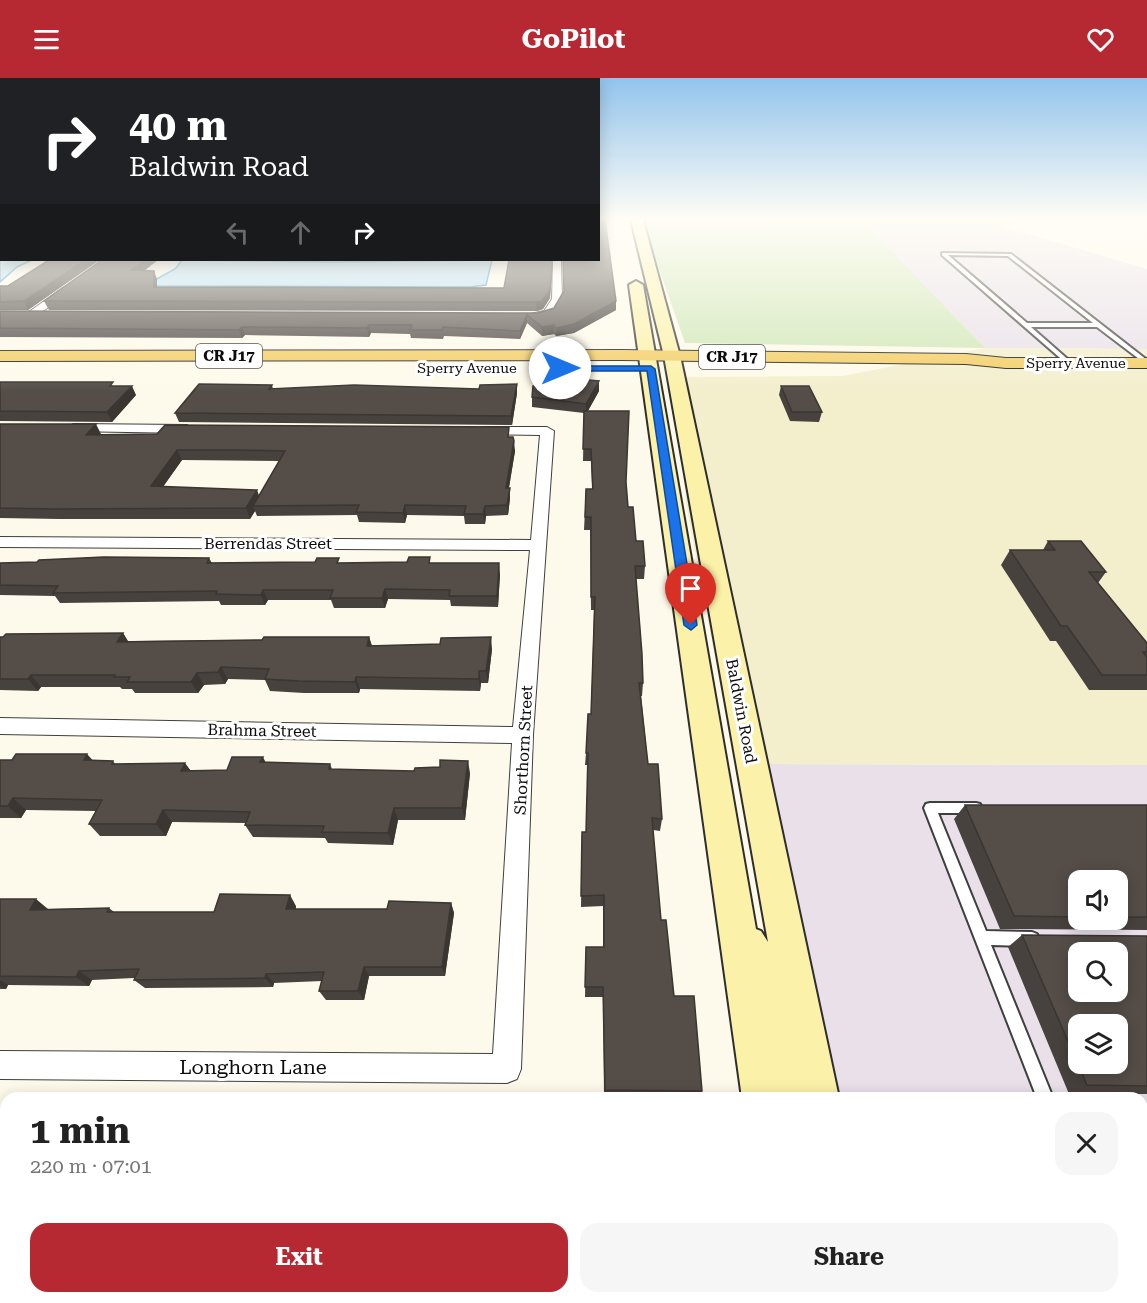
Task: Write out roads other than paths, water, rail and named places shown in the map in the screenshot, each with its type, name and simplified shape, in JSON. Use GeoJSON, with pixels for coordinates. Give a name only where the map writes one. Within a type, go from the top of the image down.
{"type":"FeatureCollection","features":[{"type":"Feature","properties":{"kind":"main road","name":"Baldwin Road"},"geometry":{"type":"LineString","coordinates":[[637,277],[661,362],[816,1092]]}},
{"type":"Feature","properties":{"kind":"main road","name":"Baldwin Road"},"geometry":{"type":"LineString","coordinates":[[647,277],[661,362],[734,905],[763,1092]]}},
{"type":"Feature","properties":{"kind":"main road","name":"Sperry Avenue"},"geometry":{"type":"LineString","coordinates":[[0,356],[661,362],[976,369],[1006,363],[1147,363]]}},
{"type":"Feature","properties":{"kind":"main road","name":"Sperry Avenue"},"geometry":{"type":"LineString","coordinates":[[0,366],[661,362]]}},
{"type":"Feature","properties":{"kind":"main road"},"geometry":{"type":"LineString","coordinates":[[734,905],[742,932],[768,985],[789,1092]]}},
{"type":"Feature","properties":{"kind":"street"},"geometry":{"type":"LineString","coordinates":[[522,317],[549,313],[557,299],[557,277]]}},
{"type":"Feature","properties":{"kind":"street"},"geometry":{"type":"LineString","coordinates":[[53,315],[25,316],[78,280]]}},
{"type":"Feature","properties":{"kind":"street"},"geometry":{"type":"LineString","coordinates":[[60,428],[202,429]]}},
{"type":"Feature","properties":{"kind":"street","name":"Shorthorn Street"},"geometry":{"type":"LineString","coordinates":[[476,431],[547,431],[536,545],[523,735],[507,1069]]}},
{"type":"Feature","properties":{"kind":"street","name":"Berrendas Street"},"geometry":{"type":"LineString","coordinates":[[0,542],[536,545]]}},
{"type":"Feature","properties":{"kind":"street","name":"Brahma Street"},"geometry":{"type":"LineString","coordinates":[[0,726],[523,735]]}},
{"type":"Feature","properties":{"kind":"street","name":"Longhorn Lane"},"geometry":{"type":"LineString","coordinates":[[0,1065],[507,1069]]}},
{"type":"Feature","properties":{"kind":"lane"},"geometry":{"type":"LineString","coordinates":[[971,277],[1069,363]]}},
{"type":"Feature","properties":{"kind":"lane"},"geometry":{"type":"LineString","coordinates":[[1038,277],[1147,363]]}},
{"type":"Feature","properties":{"kind":"lane"},"geometry":{"type":"LineString","coordinates":[[1027,325],[1099,325]]}},
{"type":"Feature","properties":{"kind":"lane"},"geometry":{"type":"LineString","coordinates":[[987,808],[930,808],[1043,1092]]}},
{"type":"Feature","properties":{"kind":"lane"},"geometry":{"type":"LineString","coordinates":[[981,939],[1052,939]]}},
{"type":"Feature","properties":{"kind":"water"},"geometry":{"type":"Polygon","coordinates":[[[160,277],[488,277],[486,285],[470,287],[154,286],[153,281],[160,277]]]}}]}
